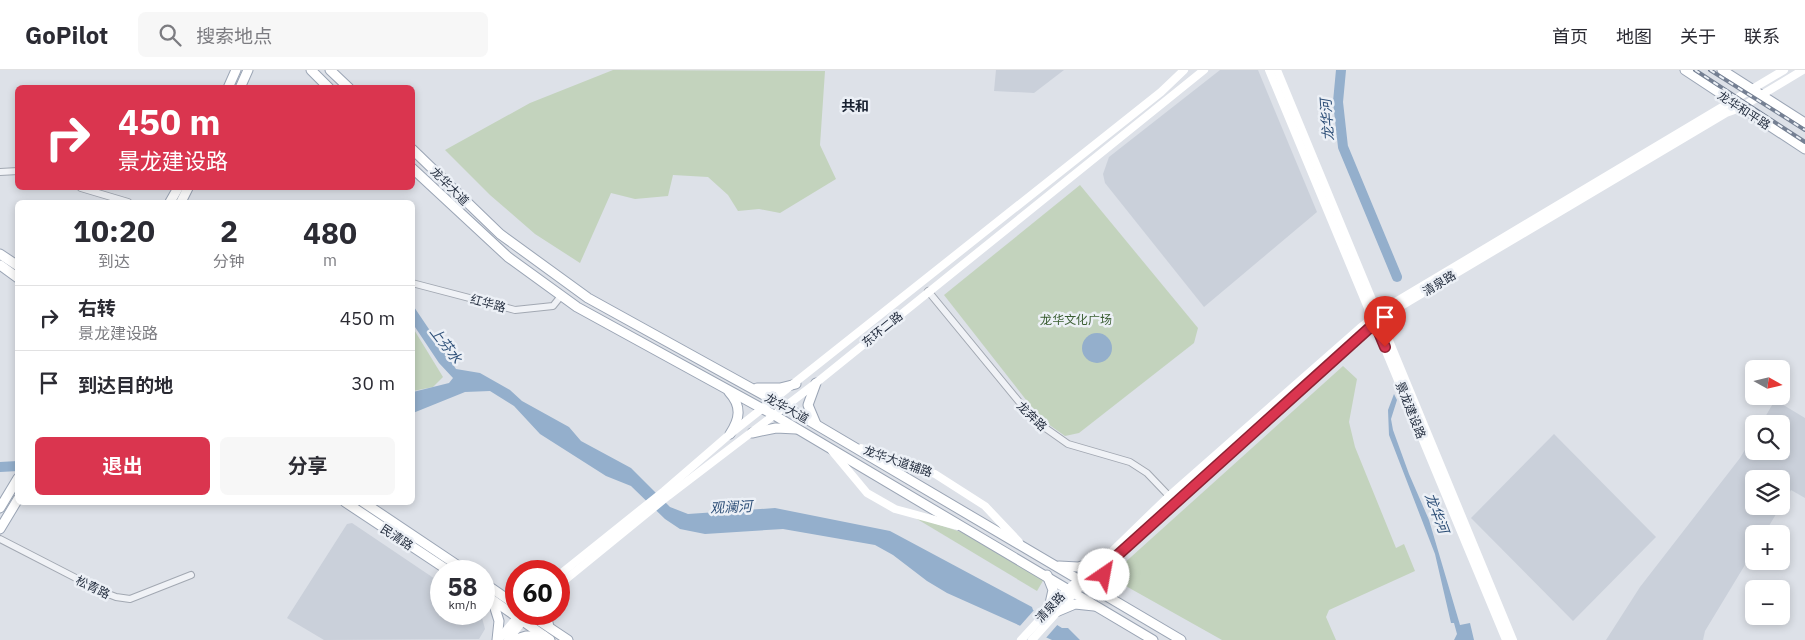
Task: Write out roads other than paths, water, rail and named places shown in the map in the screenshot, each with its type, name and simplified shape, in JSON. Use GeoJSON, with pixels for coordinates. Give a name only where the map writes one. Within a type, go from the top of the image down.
{"type":"FeatureCollection","features":[{"type":"Feature","properties":{"kind":"main road"},"geometry":{"type":"LineString","coordinates":[[242,84],[248,70]]}},
{"type":"Feature","properties":{"kind":"main road"},"geometry":{"type":"LineString","coordinates":[[311,70],[326,85]]}},
{"type":"Feature","properties":{"kind":"main road"},"geometry":{"type":"LineString","coordinates":[[330,70],[346,85]]}},
{"type":"Feature","properties":{"kind":"main road","name":"东环二路"},"geometry":{"type":"LineString","coordinates":[[666,494],[730,434],[796,384],[1161,92],[1184,70]]}},
{"type":"Feature","properties":{"kind":"main road","name":"东环二路"},"geometry":{"type":"LineString","coordinates":[[570,567],[666,494],[752,433],[816,383],[1204,70]]}},
{"type":"Feature","properties":{"kind":"main road","name":"景龙建设路"},"geometry":{"type":"LineString","coordinates":[[1269,70],[1365,304],[1376,319],[1513,640]]}},
{"type":"Feature","properties":{"kind":"main road","name":"景龙建设路"},"geometry":{"type":"LineString","coordinates":[[1276,70],[1506,640]]}},
{"type":"Feature","properties":{"kind":"main road","name":"龙华和平路"},"geometry":{"type":"LineString","coordinates":[[1685,70],[1805,149]]}},
{"type":"Feature","properties":{"kind":"main road","name":"龙华和平路"},"geometry":{"type":"LineString","coordinates":[[1722,70],[1805,123]]}},
{"type":"Feature","properties":{"kind":"main road","name":"清泉路"},"geometry":{"type":"LineString","coordinates":[[1106,561],[1169,496],[1376,319],[1784,70]]}},
{"type":"Feature","properties":{"kind":"main road","name":"清泉路"},"geometry":{"type":"LineString","coordinates":[[1021,639],[1072,590],[1376,319],[1726,113],[1740,108],[1803,70]]}},
{"type":"Feature","properties":{"kind":"main road"},"geometry":{"type":"LineString","coordinates":[[229,85],[236,71]]}},
{"type":"Feature","properties":{"kind":"main road","name":"龙华大道"},"geometry":{"type":"LineString","coordinates":[[415,152],[500,234],[548,271],[611,312],[775,400],[1181,640]]}},
{"type":"Feature","properties":{"kind":"main road","name":"龙华大道"},"geometry":{"type":"LineString","coordinates":[[415,171],[488,240],[561,296],[606,324],[801,430],[1153,640]]}},
{"type":"Feature","properties":{"kind":"main road"},"geometry":{"type":"LineString","coordinates":[[0,254],[15,264]]}},
{"type":"Feature","properties":{"kind":"main road"},"geometry":{"type":"LineString","coordinates":[[0,265],[15,276]]}},
{"type":"Feature","properties":{"kind":"main road"},"geometry":{"type":"LineString","coordinates":[[816,383],[808,405],[816,424]]}},
{"type":"Feature","properties":{"kind":"main road"},"geometry":{"type":"LineString","coordinates":[[750,387],[773,389],[796,384]]}},
{"type":"Feature","properties":{"kind":"main road"},"geometry":{"type":"LineString","coordinates":[[725,388],[736,400],[739,411],[736,423],[730,434]]}},
{"type":"Feature","properties":{"kind":"main road"},"geometry":{"type":"LineString","coordinates":[[752,433],[776,428],[801,430]]}},
{"type":"Feature","properties":{"kind":"main road","name":"龙华大道辅路"},"geometry":{"type":"LineString","coordinates":[[854,446],[936,474],[985,506],[1023,546]]}},
{"type":"Feature","properties":{"kind":"main road"},"geometry":{"type":"LineString","coordinates":[[829,447],[867,493],[895,509],[968,529]]}},
{"type":"Feature","properties":{"kind":"main road"},"geometry":{"type":"LineString","coordinates":[[0,508],[15,482]]}},
{"type":"Feature","properties":{"kind":"main road"},"geometry":{"type":"LineString","coordinates":[[0,529],[15,504]]}},
{"type":"Feature","properties":{"kind":"main road","name":"民清路"},"geometry":{"type":"LineString","coordinates":[[350,505],[432,560]]}},
{"type":"Feature","properties":{"kind":"main road","name":"民清路"},"geometry":{"type":"LineString","coordinates":[[367,505],[450,560]]}},
{"type":"Feature","properties":{"kind":"main road","name":"东环二路"},"geometry":{"type":"LineString","coordinates":[[570,575],[641,513]]}},
{"type":"Feature","properties":{"kind":"main road"},"geometry":{"type":"LineString","coordinates":[[1056,566],[1078,567],[1106,561],[1104,581],[1115,601]]}},
{"type":"Feature","properties":{"kind":"main road"},"geometry":{"type":"LineString","coordinates":[[1046,575],[1053,590],[1052,610],[1075,604],[1098,607]]}},
{"type":"Feature","properties":{"kind":"main road"},"geometry":{"type":"LineString","coordinates":[[495,609],[499,622],[498,640]]}},
{"type":"Feature","properties":{"kind":"main road","name":"清泉路"},"geometry":{"type":"LineString","coordinates":[[1032,640],[1052,610]]}},
{"type":"Feature","properties":{"kind":"main road"},"geometry":{"type":"LineString","coordinates":[[498,640],[514,625]]}},
{"type":"Feature","properties":{"kind":"main road"},"geometry":{"type":"LineString","coordinates":[[508,640],[517,625]]}},
{"type":"Feature","properties":{"kind":"main road"},"geometry":{"type":"LineString","coordinates":[[533,625],[547,638]]}},
{"type":"Feature","properties":{"kind":"main road"},"geometry":{"type":"LineString","coordinates":[[544,625],[568,640]]}},
{"type":"Feature","properties":{"kind":"main road"},"geometry":{"type":"LineString","coordinates":[[513,640],[526,636],[547,638]]}},
{"type":"Feature","properties":{"kind":"street"},"geometry":{"type":"LineString","coordinates":[[0,172],[15,171]]}},
{"type":"Feature","properties":{"kind":"street"},"geometry":{"type":"LineString","coordinates":[[88,190],[121,200]]}},
{"type":"Feature","properties":{"kind":"street","name":"红华路"},"geometry":{"type":"LineString","coordinates":[[415,283],[515,310],[553,306],[561,296]]}},
{"type":"Feature","properties":{"kind":"street","name":"龙奔路"},"geometry":{"type":"LineString","coordinates":[[928,291],[1034,420],[1068,444],[1134,465],[1154,480],[1169,496]]}},
{"type":"Feature","properties":{"kind":"street","name":"松青路"},"geometry":{"type":"LineString","coordinates":[[0,538],[103,592],[121,598],[137,597],[191,575]]}},
{"type":"Feature","properties":{"kind":"water"},"geometry":{"type":"Polygon","coordinates":[[[415,308],[456,369],[480,373],[510,390],[522,401],[569,427],[581,441],[631,468],[670,507],[688,514],[775,508],[890,531],[1032,607],[1033,610],[1062,628],[1068,628],[1080,640],[1052,640],[947,593],[927,581],[893,555],[875,545],[783,529],[705,534],[680,529],[665,519],[631,486],[606,476],[540,434],[514,406],[490,391],[465,392],[415,412],[415,392],[449,383],[453,378],[439,363],[415,327],[415,308]]]}},
{"type":"Feature","properties":{"kind":"water"},"geometry":{"type":"Polygon","coordinates":[[[1097,333],[1103,334],[1111,342],[1111,354],[1103,362],[1097,363],[1091,362],[1083,354],[1082,348],[1083,342],[1091,334],[1097,333]]]}},
{"type":"Feature","properties":{"kind":"water"},"geometry":{"type":"Polygon","coordinates":[[[1394,394],[1397,400],[1391,419],[1393,430],[1429,520],[1460,625],[1470,623],[1474,640],[1454,640],[1457,634],[1454,623],[1451,623],[1435,554],[1389,435],[1388,410],[1394,394]]]}},
{"type":"Feature","properties":{"kind":"waterway","name":"龙华河"},"geometry":{"type":"LineString","coordinates":[[1341,70],[1338,102],[1343,147],[1397,277]]}},
{"type":"Feature","properties":{"kind":"waterway"},"geometry":{"type":"LineString","coordinates":[[0,467],[15,466]]}},
{"type":"Feature","properties":{"kind":"railway"},"geometry":{"type":"LineString","coordinates":[[1695,70],[1805,142]]}},
{"type":"Feature","properties":{"kind":"railway"},"geometry":{"type":"LineString","coordinates":[[1710,70],[1805,130]]}},
{"type":"Feature","properties":{"kind":"district","name":"共和"},"geometry":{"type":"Point","coordinates":[855,106]}},
{"type":"Feature","properties":{"kind":"park label","name":"龙华文化广场"},"geometry":{"type":"Point","coordinates":[1076,319]}},
{"type":"Feature","properties":{"kind":"water label","name":"上芬水"},"geometry":{"type":"Point","coordinates":[446,345]}},
{"type":"Feature","properties":{"kind":"water label","name":"观澜河"},"geometry":{"type":"Point","coordinates":[731,507]}}]}
